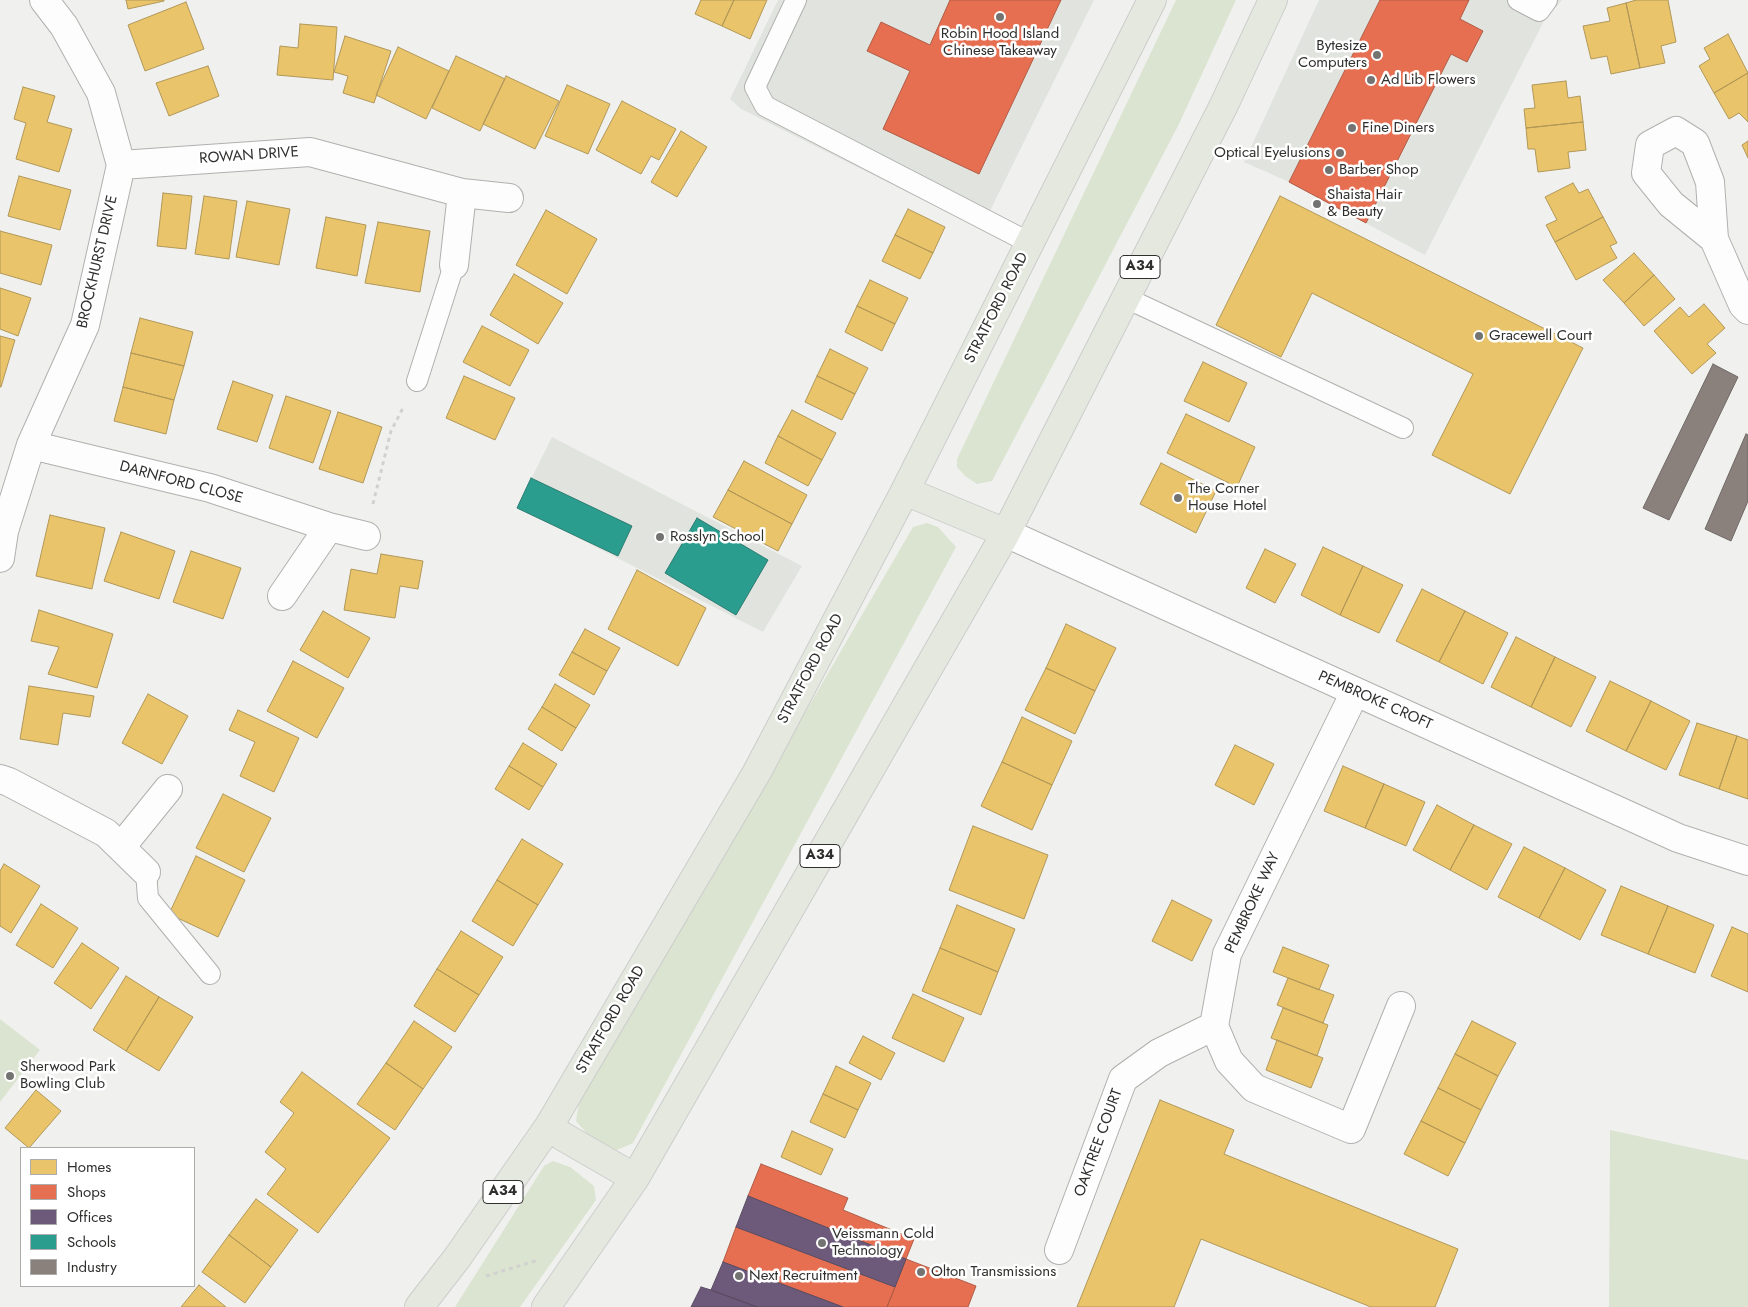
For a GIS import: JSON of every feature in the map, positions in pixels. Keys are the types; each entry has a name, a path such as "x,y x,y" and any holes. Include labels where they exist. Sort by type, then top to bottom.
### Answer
{"highway":[{"name":"STRATFORD ROAD","path":"419,1307 457,1258 549,1126 757,772 905,491 1152,0"},
{"name":"A34","path":"546,1307 634,1178 1006,533 1124,297 1224,105 1273,0"},
{"path":"905,491 1006,533"},
{"path":"549,1126 562,1136 634,1178"}],"street":[{"name":"BROCKHURST DRIVE","path":"0,558 4,531 31,445 86,326 121,166 101,93 64,26 44,0"},
{"name":"ROWAN DRIVE","path":"121,166 310,152 462,193 510,198"},
{"path":"454,265 462,193"},
{"path":"1714,239 1743,305 1748,310"},
{"name":"DARNFORD CLOSE","path":"31,445 210,488 329,527 366,536"},
{"path":"282,596 329,527"},
{"name":"PEMBROKE CROFT","path":"1006,533 1678,838 1748,861"},
{"name":"PEMBROKE WAY","path":"1214,1026 1227,954 1355,692"},
{"path":"0,779 106,833 146,872"},
{"path":"121,847 168,788"},
{"path":"1214,1026 1229,1061 1254,1088 1351,1129 1400,1006"},
{"name":"OAKTREE COURT","path":"1060,1250 1123,1079 1159,1053 1214,1026"}],"lane":[{"path":"796,0 755,87 765,106 1030,243"},
{"path":"1518,0 1539,11 1547,0"},
{"path":"417,381 454,265"},
{"path":"1124,297 1403,428"},
{"path":"146,872 148,898 210,974"}],"path":[{"path":"366,536 391,431 417,381"},
{"path":"457,1258 482,1277 544,1259 567,1276"}],"shaded area":[{"path":"778,0 1094,0 981,229 741,109 730,99"},
{"path":"1319,0 1562,0 1544,21 1425,255 1289,182 1244,162"},
{"name":"Rosslyn School","path":"552,437 802,566 763,632 517,507"}],"green space":[{"path":"1176,0 1236,0 1178,126 992,481 977,484 965,476 957,467 957,459"},
{"path":"927,523 938,527 956,547 633,1143 617,1150 604,1149 576,1121 579,1102 913,527"},
{"name":"Sherwood Park Bowling Club","path":"0,1019 40,1050 0,1102"},
{"path":"1610,1130 1748,1160 1748,1307 1609,1307"},
{"path":"553,1161 570,1167 594,1186 596,1200 520,1307 455,1307 544,1166"}],"building: Homes":[{"path":"126,0 164,0 164,1 128,9"},
{"path":"701,0 734,0 722,26 695,14"},
{"path":"734,0 767,0 750,39 722,26"},
{"path":"1636,0 1668,0 1676,42 1661,46 1665,63 1640,68 1626,3"},
{"path":"186,2 204,49 145,71 128,25"},
{"path":"1626,3 1640,68 1611,74 1607,56 1591,59 1583,26 1610,21 1607,8"},
{"path":"300,24 337,27 333,80 277,75 280,46 298,48"},
{"path":"1728,34 1748,73 1714,93 1699,66 1710,59 1704,48"},
{"path":"345,36 391,51 374,103 343,93 348,76 334,72"},
{"path":"398,47 449,71 426,119 376,95"},
{"path":"456,56 505,79 480,131 432,108"},
{"path":"208,66 219,96 169,116 156,83"},
{"path":"1748,73 1748,122 1739,113 1729,119 1714,93"},
{"path":"506,76 559,101 535,149 483,124"},
{"path":"1566,81 1568,98 1580,96 1583,122 1526,128 1524,109 1535,108 1532,85"},
{"path":"567,85 610,104 588,154 545,136"},
{"path":"23,87 55,96 47,122 72,129 59,172 16,159 26,123 14,119"},
{"path":"622,101 676,129 659,160 651,156 641,174 596,150"},
{"path":"1583,122 1586,150 1568,152 1570,168 1538,172 1535,149 1528,149 1526,128"},
{"path":"681,131 707,147 677,197 651,182"},
{"path":"1748,141 1748,158 1742,145"},
{"path":"19,176 71,190 60,230 8,216"},
{"path":"1573,183 1579,193 1588,189 1603,217 1555,242 1546,225 1557,220 1545,197"},
{"path":"163,193 192,196 186,249 157,246"},
{"path":"204,196 237,201 229,259 195,254"},
{"name":"Gracewell Court","path":"1280,196 1583,348 1510,494 1432,455 1473,374 1312,293 1281,357 1216,325"},
{"path":"247,201 290,209 279,265 236,257"},
{"path":"908,209 945,227 933,253 895,235"},
{"path":"546,210 597,239 567,294 516,265"},
{"path":"326,217 366,225 357,276 316,268"},
{"path":"1603,217 1617,243 1610,246 1617,258 1576,280 1555,242"},
{"path":"378,222 430,231 420,292 365,283"},
{"path":"0,231 52,245 41,285 0,273"},
{"path":"895,235 933,253 920,279 882,261"},
{"path":"1634,253 1654,275 1624,303 1603,280"},
{"path":"514,274 563,303 538,344 490,315"},
{"path":"1654,275 1675,299 1644,326 1624,303"},
{"path":"870,280 908,298 895,324 857,306"},
{"path":"0,288 31,298 18,336 0,329"},
{"path":"1704,304 1725,328 1707,344 1716,353 1692,374 1654,331 1680,307 1689,317"},
{"path":"857,306 895,324 882,351 845,332"},
{"path":"140,318 193,332 184,366 131,353"},
{"path":"482,326 529,350 510,386 463,362"},
{"path":"0,336 15,340 1,387 0,387"},
{"path":"830,349 868,368 855,394 817,376"},
{"path":"131,353 184,366 174,400 123,387"},
{"path":"1203,362 1247,383 1229,422 1184,401"},
{"path":"464,376 515,398 495,440 446,418"},
{"path":"817,376 855,394 842,420 805,402"},
{"path":"233,381 273,395 257,442 217,429"},
{"path":"123,387 174,400 166,434 114,421"},
{"path":"286,396 331,411 313,463 269,448"},
{"path":"792,410 836,433 822,460 778,436"},
{"path":"338,412 382,427 363,483 319,469"},
{"path":"1186,414 1255,447 1237,487 1167,453"},
{"path":"778,436 822,460 808,486 765,463"},
{"path":"744,461 807,495 792,524 728,490"},
{"name":"The Corner House Hotel","path":"1161,463 1216,491 1196,533 1140,504"},
{"path":"728,490 792,524 778,551 713,517"},
{"path":"50,515 105,528 92,589 36,576"},
{"path":"121,532 175,551 159,599 104,581"},
{"path":"1323,547 1363,566 1340,615 1301,595"},
{"path":"1265,549 1296,564 1275,603 1246,588"},
{"path":"191,551 241,568 223,619 173,602"},
{"path":"381,554 423,561 418,589 400,586 395,618 344,610 351,569 377,574"},
{"path":"1363,566 1403,585 1379,633 1340,615"},
{"path":"637,570 706,608 678,666 608,629"},
{"path":"1422,589 1465,611 1439,662 1396,641"},
{"path":"39,610 113,634 97,688 48,674 59,647 31,641"},
{"path":"323,611 370,638 348,678 300,650"},
{"path":"1465,611 1508,633 1483,684 1439,662"},
{"path":"1066,624 1116,648 1095,691 1046,668"},
{"path":"585,629 620,648 607,671 572,652"},
{"path":"1516,637 1555,657 1531,707 1491,687"},
{"path":"572,652 607,671 594,695 559,675"},
{"path":"1555,657 1596,677 1571,727 1531,707"},
{"path":"293,661 344,688 317,738 267,711"},
{"path":"1046,668 1095,691 1075,734 1025,710"},
{"path":"1610,681 1651,701 1626,751 1586,731"},
{"path":"555,684 590,705 576,728 542,707"},
{"path":"29,686 94,696 90,717 63,713 58,745 20,739"},
{"path":"148,694 188,716 162,764 122,743"},
{"path":"1651,701 1690,721 1666,770 1626,751"},
{"path":"542,707 576,728 562,751 528,729"},
{"path":"238,710 299,738 274,792 240,776 255,742 229,730"},
{"path":"1022,717 1072,741 1052,785 1002,762"},
{"path":"1697,723 1737,736 1719,789 1679,775"},
{"path":"1737,736 1748,740 1748,799 1719,789"},
{"path":"523,743 557,764 543,787 509,766"},
{"path":"1235,745 1274,764 1254,805 1215,785"},
{"path":"1002,762 1052,785 1032,830 981,806"},
{"path":"509,766 543,787 529,810 495,789"},
{"path":"1343,766 1384,784 1365,828 1324,811"},
{"path":"1384,784 1425,802 1406,846 1365,828"},
{"path":"223,794 271,818 244,872 196,848"},
{"path":"1437,805 1474,825 1450,870 1413,850"},
{"path":"1474,825 1512,844 1487,890 1450,870"},
{"path":"973,826 1048,855 1024,919 949,890"},
{"path":"522,839 563,864 538,905 497,880"},
{"path":"1524,847 1565,868 1539,918 1498,897"},
{"path":"196,856 245,880 218,937 169,914"},
{"path":"4,864 40,886 11,933 0,926 0,871"},
{"path":"1565,868 1606,890 1580,940 1539,918"},
{"path":"497,880 538,905 513,946 472,921"},
{"path":"1621,886 1668,906 1648,954 1601,935"},
{"path":"1172,900 1212,920 1192,961 1152,941"},
{"path":"41,904 78,928 53,968 16,945"},
{"path":"957,905 1015,929 998,972 940,948"},
{"path":"1668,906 1714,925 1695,973 1648,954"},
{"path":"1732,927 1748,934 1748,992 1711,976"},
{"path":"461,931 503,957 479,995 437,969"},
{"path":"82,943 119,968 91,1009 54,983"},
{"path":"1283,947 1329,965 1319,990 1273,972"},
{"path":"940,948 998,972 981,1015 922,991"},
{"path":"437,969 479,995 455,1032 414,1006"},
{"path":"126,976 159,997 126,1051 93,1030"},
{"path":"1288,978 1334,995 1323,1023 1277,1005"},
{"path":"913,994 964,1018 944,1062 892,1038"},
{"path":"159,997 193,1017 159,1071 126,1051"},
{"path":"1283,1008 1328,1025 1317,1056 1271,1038"},
{"path":"414,1021 452,1047 423,1089 386,1063"},
{"path":"1472,1021 1516,1043 1498,1076 1455,1054"},
{"path":"863,1036 895,1053 881,1080 849,1063"},
{"path":"1277,1040 1323,1058 1311,1088 1266,1070"},
{"path":"1455,1054 1498,1076 1481,1110 1438,1088"},
{"path":"386,1063 423,1089 395,1130 357,1104"},
{"path":"836,1066 871,1083 858,1110 823,1094"},
{"path":"302,1072 390,1138 318,1233 267,1194 286,1169 265,1152 294,1113 280,1102"},
{"path":"1438,1088 1481,1110 1465,1143 1421,1121"},
{"path":"36,1090 61,1111 30,1147 5,1128"},
{"path":"823,1094 858,1110 845,1138 810,1122"},
{"path":"1160,1100 1234,1130 1224,1154 1458,1249 1435,1307 1371,1307 1201,1239 1174,1307 1077,1307"},
{"path":"1421,1121 1465,1143 1448,1176 1404,1154"},
{"path":"792,1131 833,1149 821,1175 781,1157"},
{"path":"256,1199 298,1230 271,1267 229,1235"},
{"path":"229,1235 271,1267 245,1303 202,1272"},
{"path":"199,1285 226,1307 181,1307"}],"building: Shops":[{"path":"950,0 1061,0 979,174 883,129 910,71 867,51 881,22 930,45"},
{"path":"1380,0 1469,0 1460,19 1483,31 1467,62 1451,54 1366,223 1289,182"},
{"path":"761,1164 848,1198 843,1210 914,1239 906,1259 748,1196"},
{"path":"736,1227 895,1287 887,1307 843,1307 723,1262"},
{"name":"Olton Transmissions","path":"906,1259 976,1286 968,1307 887,1307"}],"building: Offices":[{"name":"Veissmann Cold Technology","path":"748,1196 906,1259 895,1287 736,1227"},
{"name":"Next Recruitment","path":"723,1262 843,1307 757,1307 711,1290"},
{"path":"701,1287 711,1290 757,1307 691,1307"}],"building: Schools":[{"path":"531,478 632,526 618,556 517,508"},
{"path":"697,518 768,560 736,615 665,573"}],"building: Industry":[{"path":"1713,364 1738,377 1669,520 1643,508"},
{"path":"1746,434 1748,435 1748,501 1731,541 1705,529"}],"place":[{"name":"Robin Hood Island Chinese Takeaway","path":"1000,17"},
{"name":"Bytesize Computers","path":"1377,55"},
{"name":"Ad Lib Flowers","path":"1371,80"},
{"name":"Fine Diners","path":"1352,128"},
{"name":"Optical Eyelusions","path":"1340,153"},
{"name":"Barber Shop","path":"1329,170"},
{"name":"Shaista Hair & Beauty","path":"1317,204"},
{"name":"Gracewell Court","path":"1479,336"},
{"name":"The Corner House Hotel","path":"1178,498"},
{"name":"Rosslyn School","path":"660,537"},
{"name":"Sherwood Park Bowling Club","path":"10,1076"},
{"name":"Veissmann Cold Technology","path":"822,1243"},
{"name":"Olton Transmissions","path":"921,1272"},
{"name":"Next Recruitment","path":"739,1276"}]}
